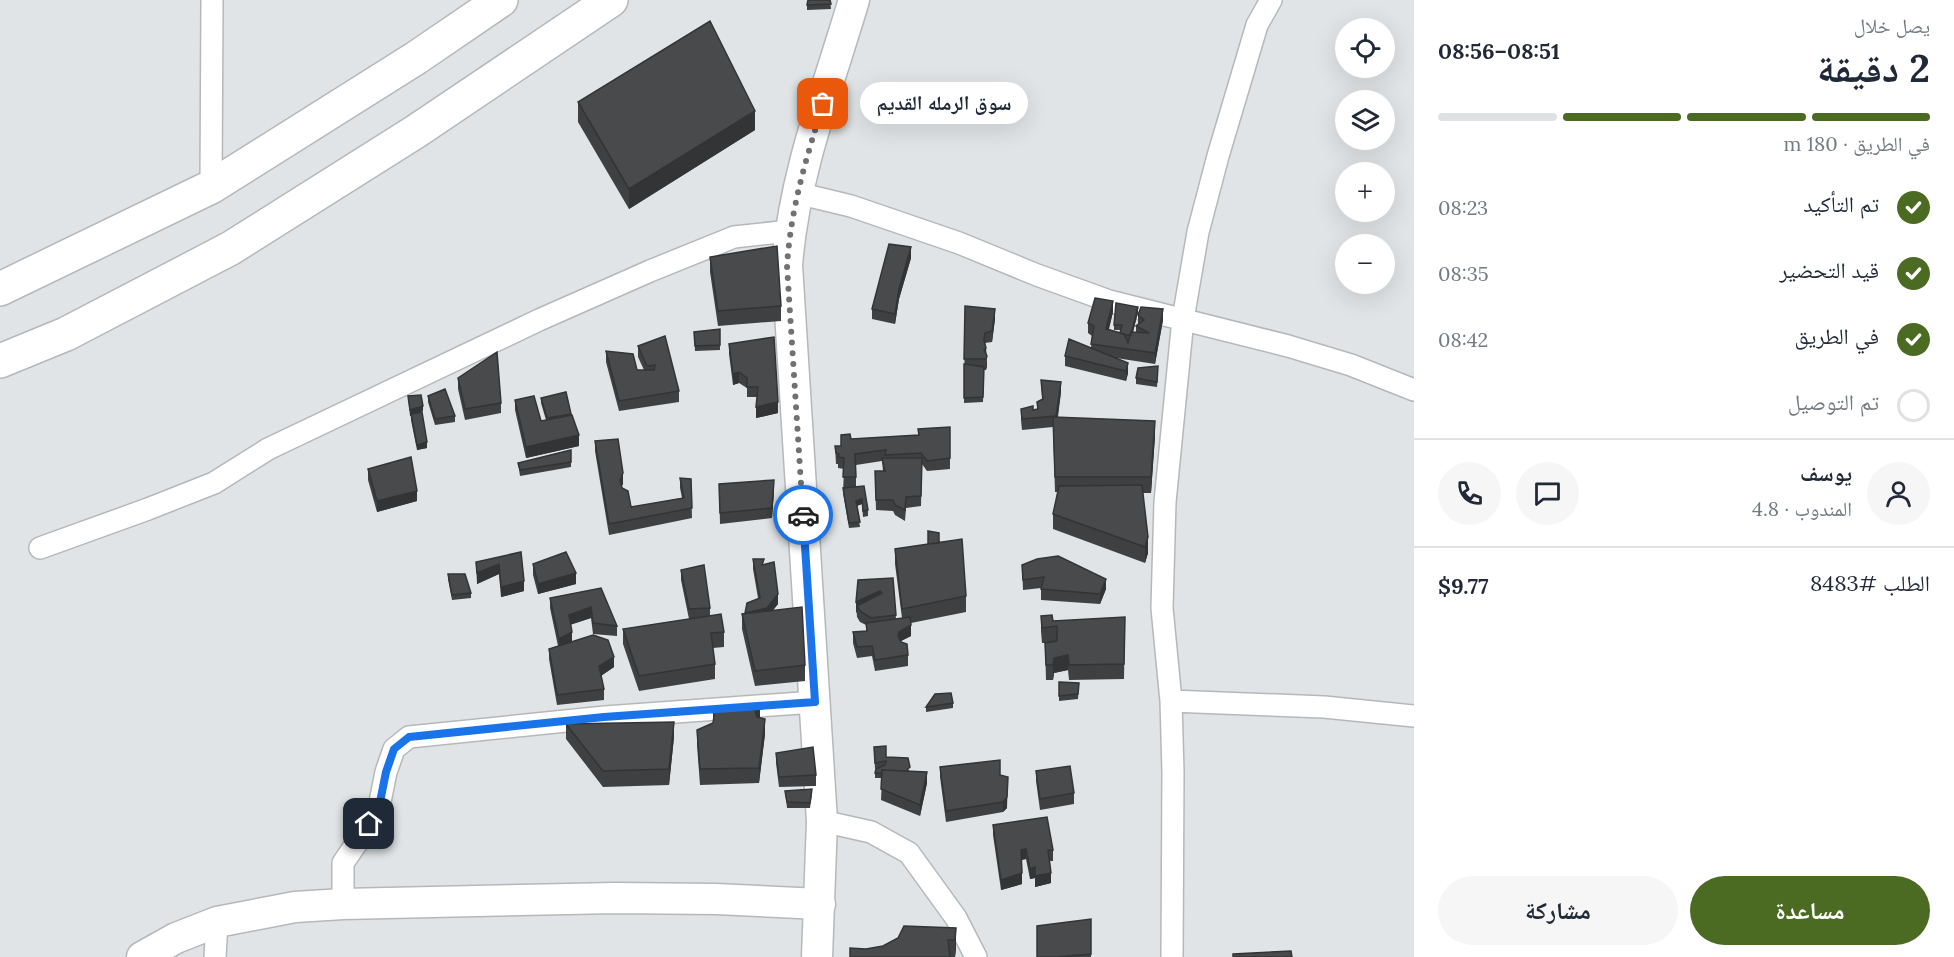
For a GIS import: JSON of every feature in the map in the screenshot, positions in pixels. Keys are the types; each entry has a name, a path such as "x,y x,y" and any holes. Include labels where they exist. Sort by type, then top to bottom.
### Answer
{"main road":[{"path":"0,289 211,187 416,58 501,0"},
{"path":"0,361 66,334 231,248 415,132 611,0"}],"street":[{"path":"211,187 212,0"},
{"path":"817,957 822,821 787,266 789,231 796,193 854,0"},
{"path":"1172,957 1171,701 1162,608 1165,514 1183,319 1198,232 1218,156 1257,25 1271,0"},
{"path":"796,193 851,207 959,243 1109,301 1288,346 1351,365 1414,390"},
{"path":"40,548 214,483 268,449 539,320 650,271 734,237 789,231"},
{"path":"1171,701 1324,707 1414,716"},
{"path":"343,904 343,863 378,812 386,772 394,749 409,737 604,717 815,702"},
{"path":"822,821 871,832 909,852 956,918 976,957"},
{"path":"141,957 176,938 217,922 295,907 637,898 820,904"},
{"path":"215,957 217,922"}],"building":[{"path":"808,0 830,0 831,4 807,5"},
{"path":"710,21 755,111 629,189 578,102"},
{"path":"889,244 911,247 899,289 895,314 872,309"},
{"path":"777,246 781,306 718,311 710,257"},
{"path":"1095,298 1113,301 1106,329 1124,334 1128,343 1131,332 1149,333 1136,326 1144,320 1138,315 1141,307 1163,309 1155,353 1091,344 1094,326 1088,323"},
{"path":"1116,303 1138,307 1131,335 1120,333 1122,325 1114,325"},
{"path":"965,306 995,309 992,331 985,333 986,359 964,359"},
{"path":"720,329 720,345 695,346 694,332"},
{"path":"665,336 679,391 619,401 606,351 633,354 637,370 654,370 655,365 647,366 638,346"},
{"path":"774,337 778,402 756,407 758,387 747,387 747,378 739,372 733,374 729,344"},
{"path":"1069,339 1128,363 1126,371 1065,356"},
{"path":"497,352 501,403 465,409 458,378"},
{"path":"964,364 984,367 983,397 964,398"},
{"path":"1158,366 1157,382 1136,378 1138,368"},
{"path":"1041,380 1061,382 1056,416 1022,419 1021,409 1033,406 1033,410 1038,409 1037,402 1043,399"},
{"path":"445,389 455,416 435,419 428,396"},
{"path":"566,392 571,414 547,418 541,398"},
{"path":"421,395 423,406 410,410 408,396"},
{"path":"534,396 541,421 572,415 579,435 526,447 515,400"},
{"path":"422,412 427,442 417,445 411,414"},
{"path":"1053,417 1155,421 1151,477 1055,477"},
{"path":"950,427 950,458 927,461 921,453 885,455 886,450 855,454 856,477 843,477 844,458 838,457 835,446 841,446 841,435 850,434 851,439 919,435 918,429"},
{"path":"618,439 623,473 620,480 622,488 628,491 631,507 684,498 680,478 691,479 692,508 609,524 595,441"},
{"path":"571,450 571,462 520,470 518,463"},
{"path":"411,457 417,491 377,501 368,469"},
{"path":"882,458 922,458 921,496 906,497 905,510 895,505 893,500 876,500 875,471 885,471"},
{"path":"774,480 772,508 720,513 719,484"},
{"path":"1142,485 1148,537 1145,547 1053,514 1059,486"},
{"path":"864,486 868,510 863,511 862,499 856,501 860,522 849,523 843,488"},
{"path":"928,531 939,533 939,543 928,544"},
{"path":"962,539 966,596 902,609 895,549"},
{"path":"521,552 524,581 501,587 499,564 477,573 476,562"},
{"path":"566,552 576,573 538,584 533,564"},
{"path":"1058,556 1106,579 1100,594 1041,589 1044,577 1023,580 1022,565 1037,559"},
{"path":"753,559 764,559 762,565 774,562 778,594 767,608 745,613 747,603 760,598"},
{"path":"704,565 710,608 689,609 681,570"},
{"path":"448,574 465,574 471,593 452,595"},
{"path":"893,578 896,615 871,618 860,611 857,606 882,593 880,591 856,602 858,580"},
{"path":"601,588 617,626 593,623 591,607 569,615 572,632 559,639 550,598"},
{"path":"802,607 805,665 755,671 742,614"},
{"path":"721,614 724,632 711,633 715,664 639,676 623,629"},
{"path":"1052,615 1053,621 1125,617 1124,664 1069,665 1068,655 1054,658 1053,665 1046,665 1045,643 1057,641 1057,626 1042,628 1041,616"},
{"path":"910,617 911,625 899,632 898,636 901,642 907,644 908,655 875,660 872,646 857,647 853,632 867,631 866,623"},
{"path":"593,635 608,640 614,657 599,666 604,689 557,695 549,649"},
{"path":"1059,682 1079,683 1078,694 1059,696"},
{"path":"951,693 953,703 926,707 935,694"},
{"path":"760,705 755,711 757,717 765,719 759,768 700,769 697,730 713,723 713,710"},
{"path":"674,722 669,769 603,771 566,724"},
{"path":"886,746 886,757 908,758 910,767 906,771 882,770 882,773 875,773 876,769 885,765 886,761 875,763 874,747"},
{"path":"813,747 816,775 779,777 776,753"},
{"path":"1000,760 1000,775 1008,777 1007,797 1003,802 946,811 940,767"},
{"path":"1070,766 1074,793 1040,799 1036,771"},
{"path":"882,770 927,772 920,805 881,789"},
{"path":"812,789 810,803 787,802 785,791"},
{"path":"1047,817 1053,850 1048,850 1051,873 1035,876 1035,867 1030,869 1026,849 1021,850 1022,873 1001,880 993,825"},
{"path":"1091,919 1091,954 1037,957 1037,926"},
{"path":"904,926 956,928 955,940 948,940 950,957 850,957 850,948 866,949 883,946 898,938"},
{"path":"1291,951 1292,957 1233,957 1233,954"}],"way so far":[{"path":"803,515 787,266 789,231 796,193 823,104"}],"place":[{"name":"سوق الرمله القديم","path":"823,104"}],"route":[{"path":"369,824 378,812 386,772 394,749 409,737 604,717 815,702 803,515"}]}
